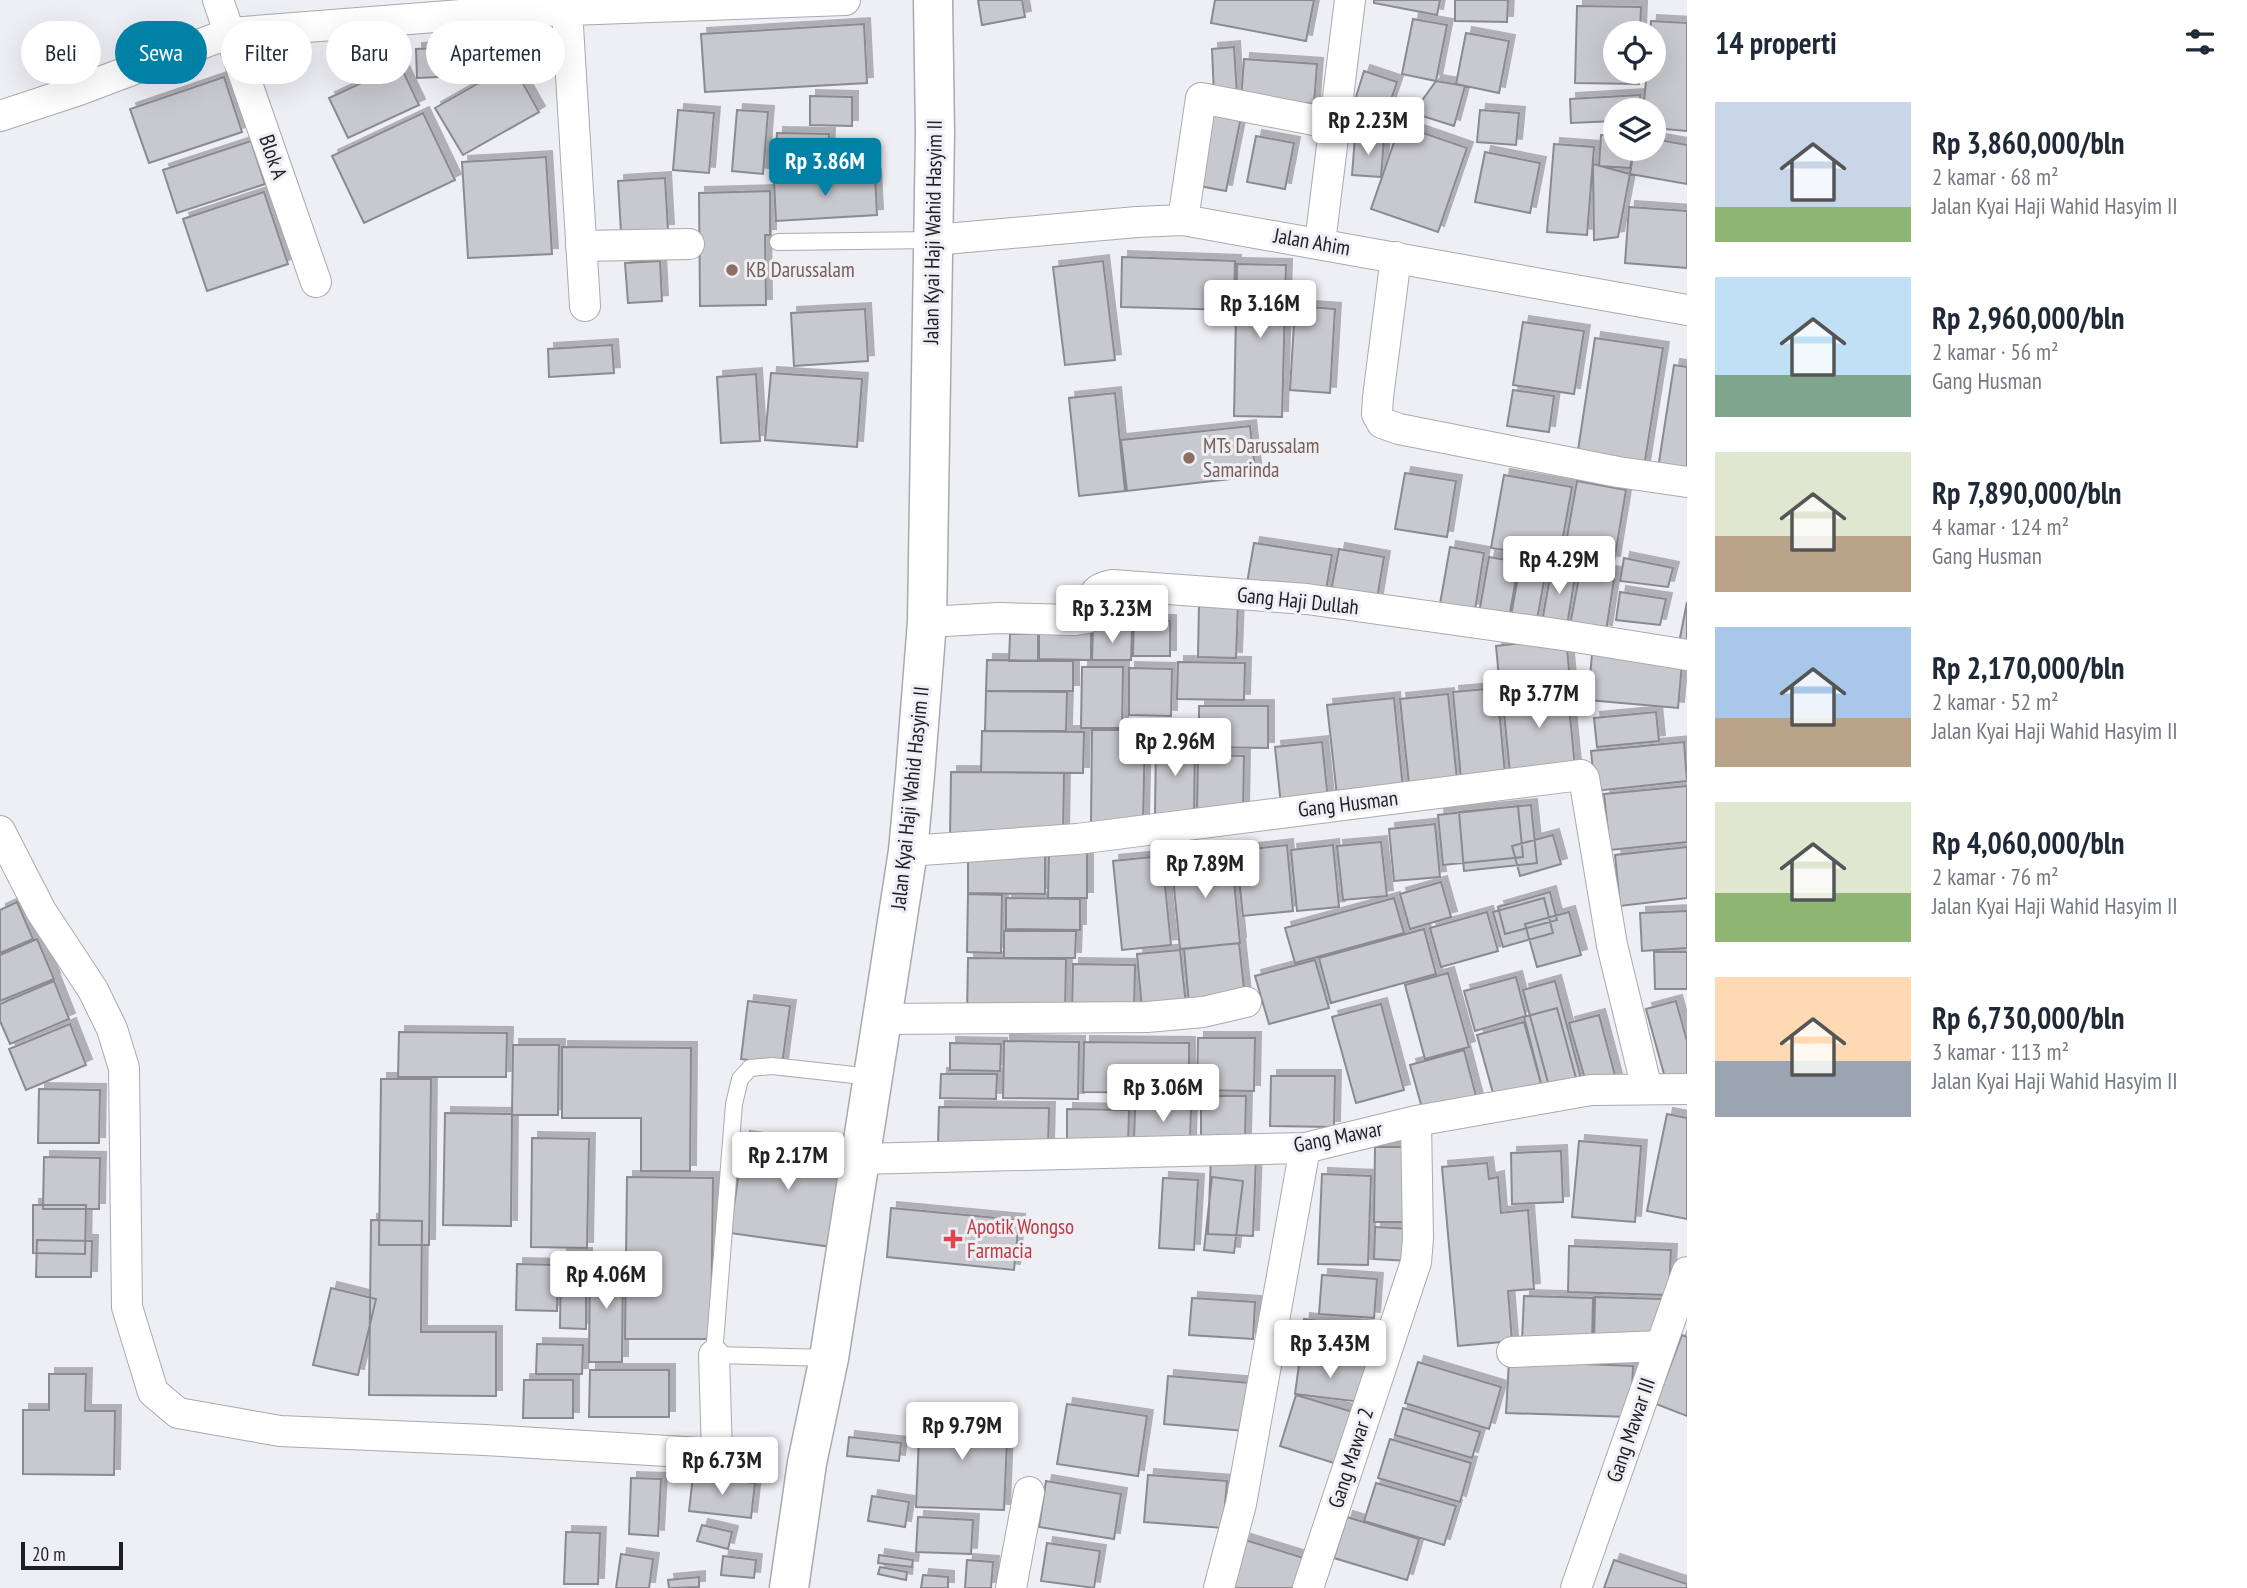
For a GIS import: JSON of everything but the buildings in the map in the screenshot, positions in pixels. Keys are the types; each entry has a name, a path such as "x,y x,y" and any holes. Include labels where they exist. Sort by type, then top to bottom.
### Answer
{"street":[{"name":"Blok A","path":"218,0 225,21"},
{"path":"312,27 552,7 845,0"},
{"name":"Jalan Kyai Haji Wahid Hasyim II","path":"789,1588 807,1463 828,1358 908,851 927,622 934,240 933,0"},
{"path":"1320,243 1350,0"},
{"path":"552,7 582,246 585,306"},
{"path":"0,116 79,90 221,36"},
{"name":"Blok A","path":"247,84 316,282"},
{"path":"1183,220 1201,98 1334,124"},
{"name":"Jalan Ahim","path":"934,240 1183,220 1687,310"},
{"path":"582,246 689,244"},
{"path":"1396,257 1378,397 1377,414 1382,423 1399,429 1604,470 1687,482"},
{"name":"Gang Haji Dullah","path":"927,622 999,618 1087,618 1091,611 1092,596 1097,590 1112,585 1307,599 1687,655"},
{"name":"Gang Husman","path":"908,851 1077,839 1579,775 1584,778 1612,945 1647,1090"},
{"path":"0,831 41,911 93,990 112,1029 124,1068 127,1307 153,1392 178,1413 280,1431 717,1454 714,1355"},
{"path":"882,1019 1147,1017 1203,1012 1246,1002"},
{"name":"Gang Mawar","path":"859,1159 1305,1147 1416,1121 1591,1090 1687,1089"},
{"name":"Gang Mawar 2","path":"1308,1588 1416,1262 1416,1121"},
{"path":"1219,1588 1241,1504 1305,1147"},
{"name":"Gang Mawar III","path":"1576,1588 1687,1272"},
{"path":"1512,1352 1661,1346"},
{"path":"1011,1588 1029,1492"}],"lane":[{"path":"778,242 934,240"},
{"path":"828,1358 714,1355 734,1104 740,1079 750,1068 772,1066 873,1077"}],"place":[{"name":"KB Darussalam","path":"732,270"},
{"name":"MTs Darussalam Samarinda","path":"1189,458"},
{"name":"Apotik Wongso Farmacia","path":"953,1239"}]}
